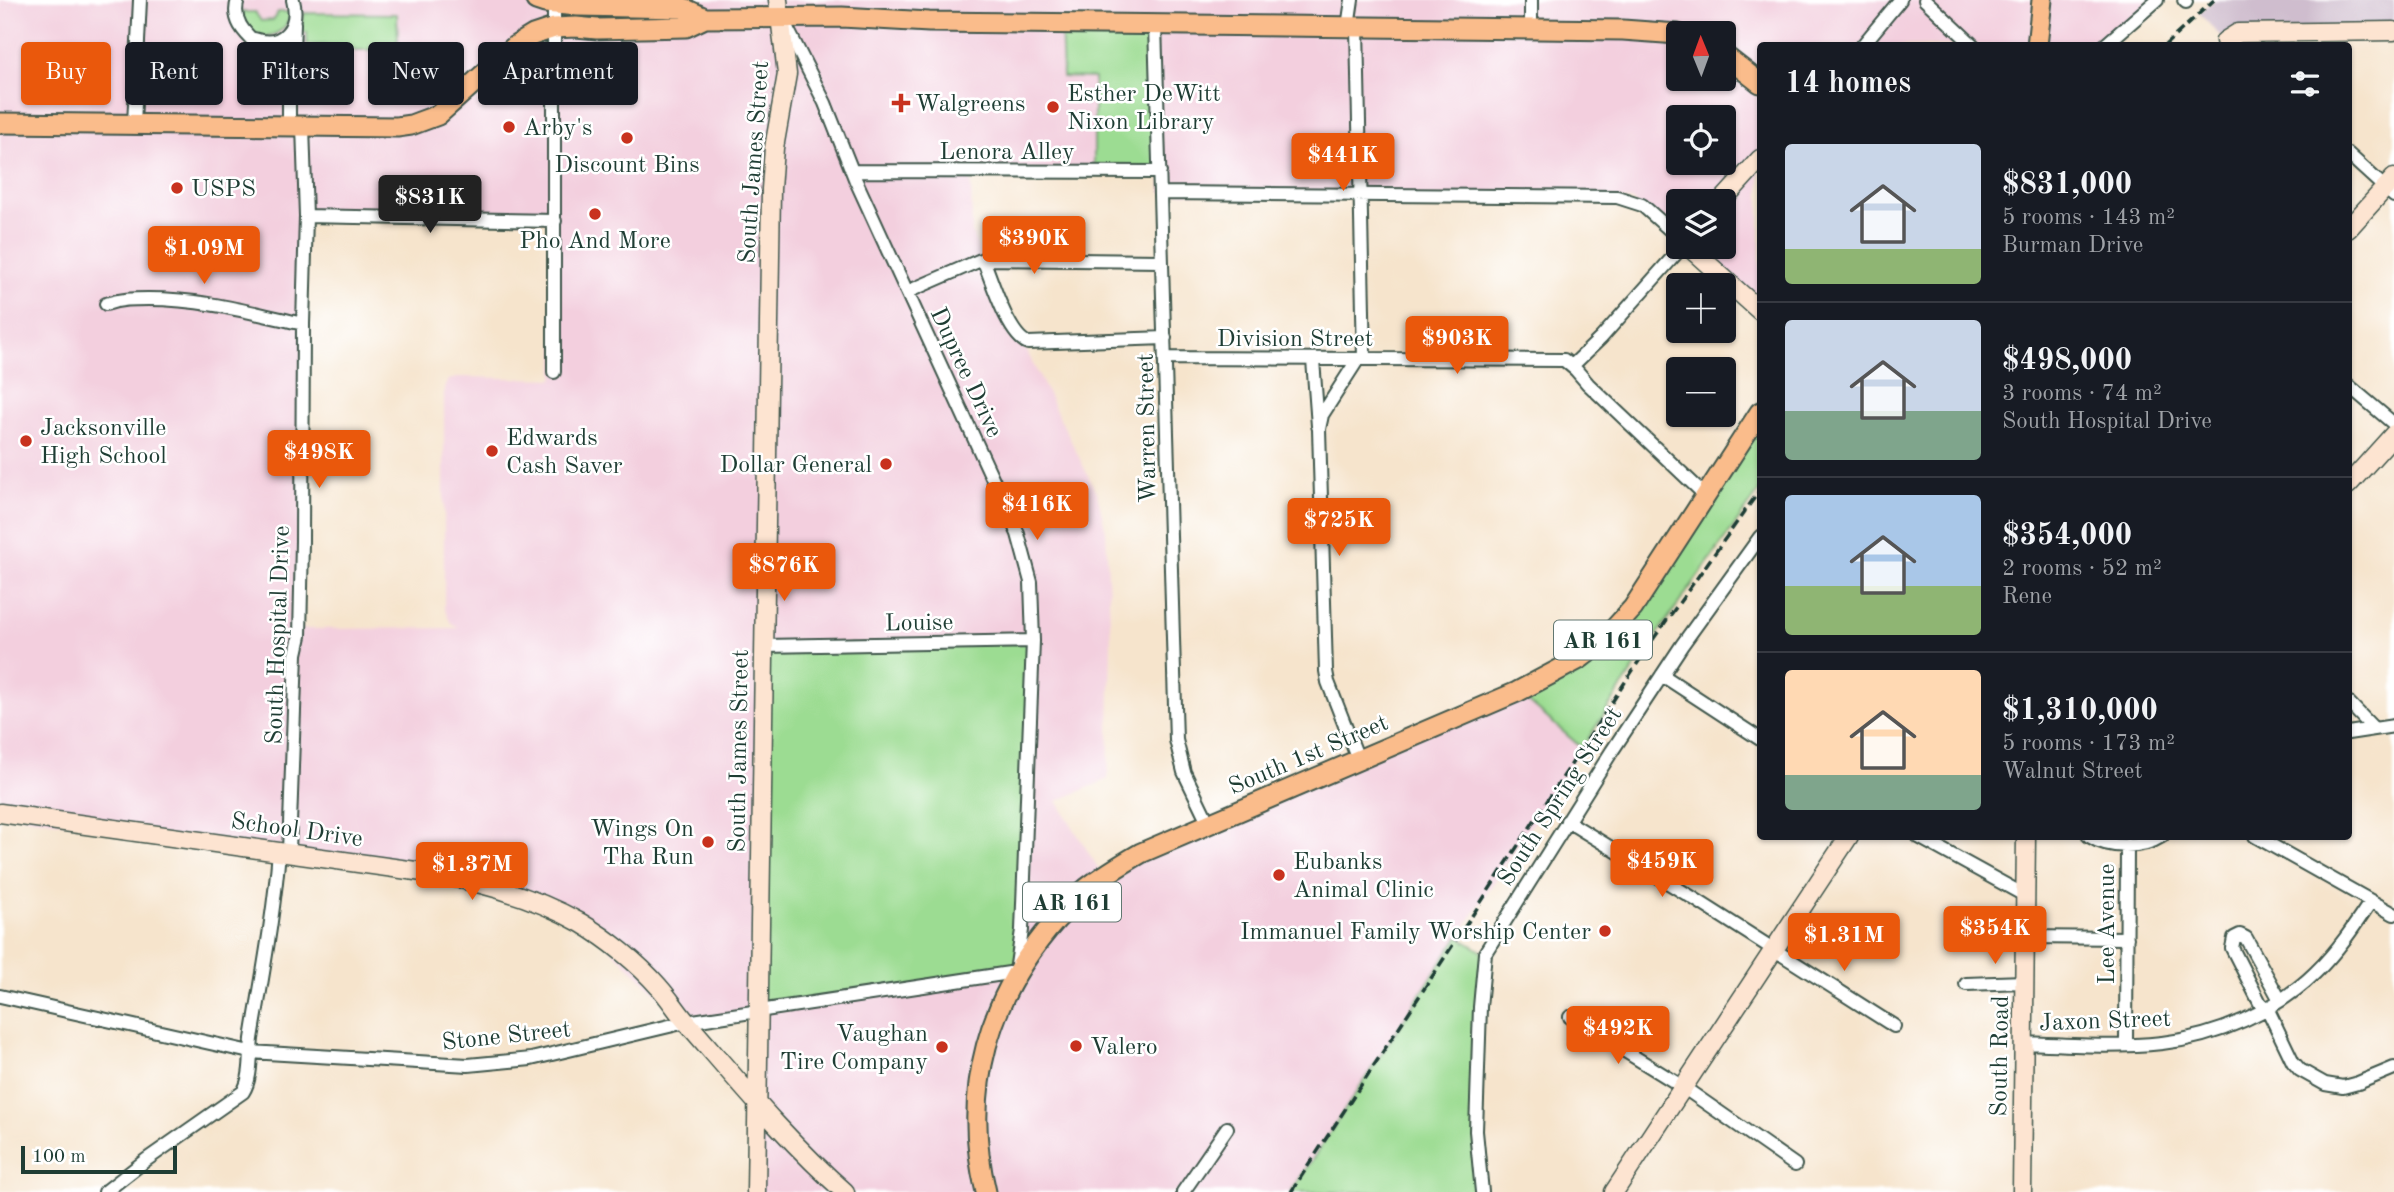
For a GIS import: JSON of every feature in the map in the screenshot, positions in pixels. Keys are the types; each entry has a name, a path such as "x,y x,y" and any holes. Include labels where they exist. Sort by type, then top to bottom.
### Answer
{"main road":[{"path":"2037,42 2042,0"},
{"path":"548,1 683,8 705,18"},
{"path":"0,123 397,127 425,120 448,108 515,46 533,35 554,28 686,27 705,18 780,9 1155,25 1623,30 1666,33"},
{"path":"1736,64 1757,81"},
{"name":"South 1st Street","path":"986,1192 976,1134 978,1086 1000,1002 1038,940 1086,889 1141,853 1542,680 1592,650 1633,608 1757,417"}],"street":[{"path":"134,124 139,0"},
{"path":"237,0 236,20 246,34 254,39 265,43 274,41 286,34 294,23"},
{"name":"South Hospital Drive","path":"293,0 293,42"},
{"path":"1319,429 1322,415 1361,359 1359,195 1352,0"},
{"path":"1531,0 1531,29"},
{"path":"1865,42 1900,0"},
{"path":"1925,0 1970,42"},
{"path":"2109,42 2157,0"},
{"path":"548,1 554,28 554,372"},
{"name":"Dupree Drive","path":"780,9 825,103 853,172 1018,534 1031,582 1033,641 1022,930 1016,972"},
{"name":"South James Street","path":"756,1192 771,189 774,148 787,74 780,9"},
{"name":"Warren Street","path":"1155,25 1176,740 1184,772 1209,824"},
{"path":"2227,42 2238,33 2394,31"},
{"name":"South Hospital Drive","path":"105,1192 145,1160 243,1092 247,1085 250,1052 284,852 296,654 300,636 306,216 292,105"},
{"path":"2352,157 2391,187 2352,225"},
{"path":"1733,189 1757,162"},
{"name":"Lenora Alley","path":"853,172 1160,172"},
{"path":"1161,194 1624,197 1642,205 1666,226"},
{"path":"306,216 555,221"},
{"path":"907,292 983,259 1162,261"},
{"path":"983,259 1008,320 1022,341 1028,343 1165,338"},
{"path":"1671,259 1601,338 1572,366 1706,496"},
{"path":"1702,259 1757,308"},
{"path":"106,304 118,300 177,299 224,305 303,324"},
{"name":"Division Street","path":"1166,358 1555,359 1564,360 1572,366"},
{"path":"1313,360 1314,400 1319,429 1326,671 1358,759"},
{"path":"2352,388 2394,424"},
{"path":"2352,481 2394,434"},
{"name":"South Spring Street","path":"1482,1192 1476,1131 1480,1007 1485,953 1662,675 1757,541"},
{"name":"Louise","path":"764,646 1033,641"},
{"path":"1662,675 1757,737"},
{"path":"2352,706 2374,729"},
{"path":"2352,732 2394,726"},
{"name":"School Drive","path":"0,813 462,879 526,898 558,912 592,930 633,962 658,986 686,1022 757,1101 845,1192"},
{"path":"1567,821 1894,1026"},
{"path":"1614,1192 1846,840"},
{"path":"1924,840 2025,896"},
{"name":"South Road","path":"2022,1192 2026,840"},
{"path":"2100,840 2127,845 2142,845 2153,840"},
{"path":"2262,840 2394,914"},
{"name":"Lee Avenue","path":"2126,1045 2127,845"},
{"name":"Jaxon Street","path":"2024,1043 2126,1045 2189,1038 2220,1028 2280,1000 2315,973 2338,948 2371,901"},
{"path":"2280,1000 2246,938 2240,935 2235,938 2232,948 2260,1003 2266,1008 2293,1062 2300,1070 2325,1084 2343,1087 2394,1068"},
{"path":"2025,937 2127,938"},
{"name":"Stone Street","path":"0,996 250,1052 468,1065 531,1059 686,1022 1016,972"},
{"path":"1966,984 2024,982"},
{"path":"1570,1017 1683,1087 1795,1165"},
{"path":"1183,1192 1227,1128"}],"shaded area":[{"path":"0,0 2157,0 2108,42 1757,42 1757,308 1736,289 1736,273 1718,273 1702,259 1736,259 1736,189 1666,189 1666,228 1631,200 1161,193 1161,173 971,172 972,233 1008,320 1022,341 1097,494 1106,531 1111,644 1108,779 1057,801 1103,876 1517,692 1582,748 1291,1192 756,1192 757,1011 686,1022 592,931 492,887 0,813","holes":["306,217 555,221 554,379 462,377 448,380 444,388 444,608 450,622 458,628 301,629"]},
{"path":"2214,0 2394,0 2394,31 2225,41 2199,13"}],"green space":[{"path":"241,12 255,12 261,21 273,20 278,12 292,12 281,30 263,36 249,30"},
{"path":"304,13 397,14 398,41 368,42 368,50 354,50 354,42 307,42 307,32 297,32"},
{"path":"1061,23 1155,25 1160,171 1094,171 1094,78 1063,77"},
{"path":"1757,416 1757,494 1654,638 1582,748 1517,692 1603,641"},
{"path":"1033,641 1016,972 757,1011 764,646"},
{"path":"1458,937 1485,953 1480,1008 1482,1192 1291,1192"}],"railway":[{"path":"2168,42 2214,0"},
{"path":"1291,1192 1654,638 1757,494"}],"place":[{"name":"Walgreens","path":"901,103"},
{"name":"Esther DeWitt Nixon Library","path":"1053,107"},
{"name":"Arby's","path":"509,127"},
{"name":"Discount Bins","path":"627,138"},
{"name":"USPS","path":"177,188"},
{"name":"Pho And More","path":"595,214"},
{"name":"Jacksonville High School","path":"26,441"},
{"name":"Edwards Cash Saver","path":"492,451"},
{"name":"Dollar General","path":"886,464"},
{"name":"Wings On Tha Run","path":"708,842"},
{"name":"Eubanks Animal Clinic","path":"1279,875"},
{"name":"Immanuel Family Worship Center","path":"1605,931"},
{"name":"Valero","path":"1076,1046"},
{"name":"Vaughan Tire Company","path":"942,1047"}]}
